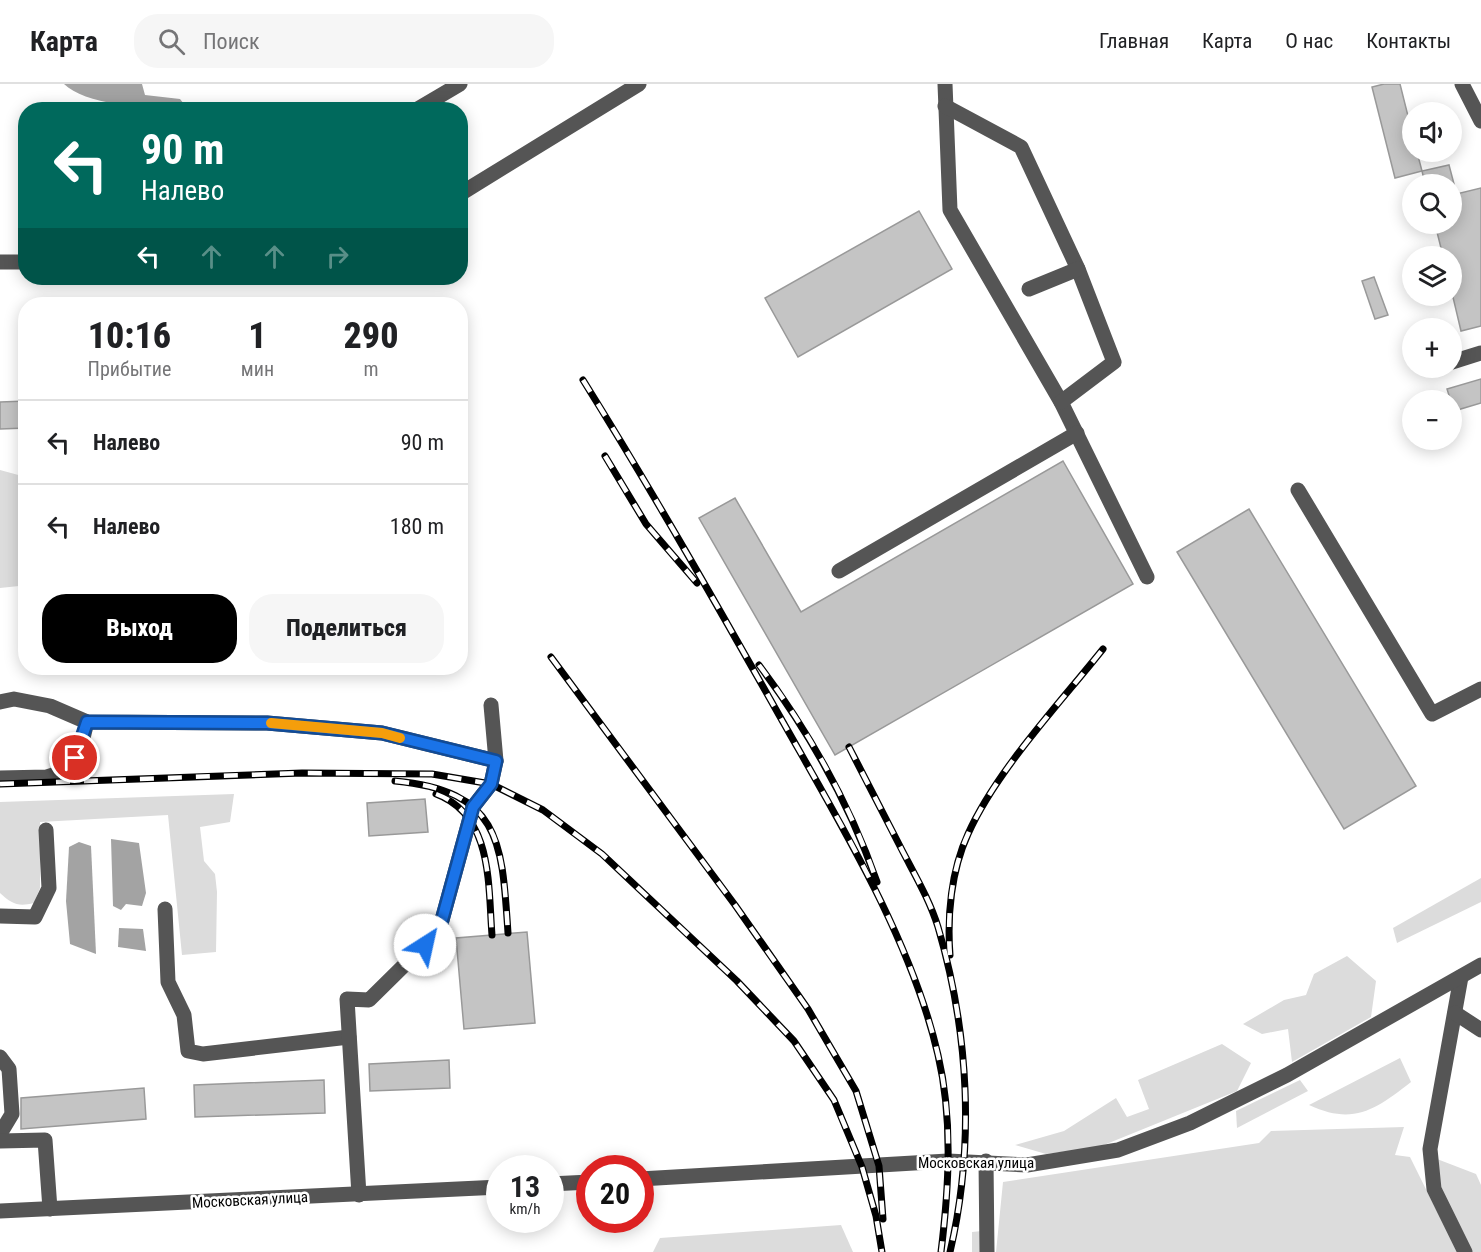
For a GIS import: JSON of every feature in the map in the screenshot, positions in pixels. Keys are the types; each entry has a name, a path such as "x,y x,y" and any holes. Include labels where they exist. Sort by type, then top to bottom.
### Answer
{"street":[{"path":"430,102 460,84"},
{"path":"468,189 639,84"},
{"path":"945,84 950,210 1061,402 1147,577"},
{"path":"1462,84 1481,121"},
{"path":"945,106 1021,147 1078,269 1114,362 1061,402"},
{"path":"0,262 18,261"},
{"path":"1029,289 1078,269"},
{"path":"1462,359 1481,353"},
{"path":"839,571 1077,433"},
{"path":"1298,490 1432,714 1481,689"},
{"path":"0,702 14,699 50,706 87,722 267,723 382,733 496,761"},
{"path":"359,1195 347,999 369,1000 439,931 473,807 491,784 496,761 491,705"},
{"path":"0,778 47,777 69,770 81,746 87,722"},
{"path":"0,916 35,917 49,888 46,830"},
{"path":"165,909 168,982 184,1015 188,1051 203,1054 350,1037"},
{"name":"Московская улица","path":"654,1178 948,1161 986,1161 1027,1165 1118,1150 1190,1123 1287,1076 1481,965"},
{"path":"1461,977 1430,1149 1434,1189 1465,1252"},
{"path":"1455,1013 1481,1030"},
{"path":"0,1057 9,1069 12,1114 0,1134"},
{"path":"0,1142 45,1140 50,1209"},
{"path":"986,1161 987,1252"},
{"name":"Московская улица","path":"0,1211 486,1188"}],"shaded area":[{"path":"64,84 142,84 145,95 180,99 182,102 105,102 74,91"},
{"path":"0,470 18,475 18,586 0,588"},
{"path":"234,794 230,822 200,827 204,861 215,874 216,952 182,955 168,815 40,822 40,888 34,903 16,904 0,893 0,802"},
{"path":"111,839 139,843 146,893 142,906 126,904 121,910 113,906"},
{"path":"79,842 91,846 96,954 70,944 66,901 69,847"},
{"path":"1481,878 1481,902 1397,943 1393,928"},
{"path":"119,928 143,929 146,951 118,947"},
{"path":"1347,956 1376,981 1371,1017 1292,1062 1288,1029 1262,1034 1243,1024 1284,1000 1306,995 1314,974"},
{"path":"1222,1044 1251,1063 1237,1091 1099,1147 1046,1154 1015,1145 1064,1131 1116,1098 1127,1117 1149,1109 1138,1080"},
{"path":"1400,1058 1411,1082 1375,1107 1364,1112 1339,1114 1309,1105"},
{"path":"1300,1080 1308,1091 1237,1128 1236,1111"},
{"path":"1404,1127 1395,1155 1410,1157 1457,1252 996,1252 1003,1182 1259,1143 1271,1131"},
{"path":"1437,1159 1476,1174 1481,1185 1481,1252 1468,1252 1440,1191"},
{"path":"841,1225 853,1252 653,1252 660,1238"},
{"path":"982,1231 982,1252 972,1252 972,1232"}],"building":[{"path":"1400,84 1404,102 1402,102 1402,162 1420,162 1422,171 1402,174 1402,176 1395,178 1372,87"},
{"path":"1449,165 1451,174 1423,174 1422,171"},
{"path":"1481,188 1481,326 1462,331 1462,318 1458,318 1455,306 1462,306 1462,246 1440,246 1438,234 1462,234 1462,193"},
{"path":"919,211 952,269 798,357 765,298"},
{"path":"1374,277 1388,315 1375,319 1362,281"},
{"path":"1481,379 1481,403 1462,409 1462,390 1447,389"},
{"path":"18,401 18,428 0,429 0,402"},
{"path":"1063,461 1133,584 835,755 699,518 735,498 801,612"},
{"path":"1249,509 1416,786 1344,829 1177,552"},
{"path":"425,799 428,832 369,836 367,803"},
{"path":"527,932 535,1023 464,1029 456,938"},
{"path":"449,1060 450,1088 370,1091 369,1064"},
{"path":"324,1080 325,1113 195,1117 194,1085"},
{"path":"144,1088 146,1119 21,1129 21,1098"}],"railway":[{"path":"583,380 685,550 828,801 893,926 911,969 938,1055 946,1104 948,1178 941,1252"},
{"path":"605,456 646,524 697,583"},
{"path":"950,955 949,925 954,878 968,834 980,810 1012,762 1103,649"},
{"path":"551,657 735,905 808,1009 856,1091 879,1166 883,1219"},
{"path":"759,665 795,716 827,769 854,824 877,882"},
{"path":"849,747 927,898 935,917 948,967 962,1048 965,1089 963,1171 950,1252"},
{"path":"0,784 302,773 432,774 491,784 543,810 602,854 737,981 794,1041 834,1100 862,1167 876,1216 882,1252"},
{"path":"395,781 430,787 457,796 476,809 489,827 498,848 503,872 508,933"},
{"path":"436,794 455,804 468,818 478,835 488,874 492,935"}],"slow traffic":[{"path":"271,723 382,733 400,738"}],"route":[{"path":"75,758 81,746 87,722 267,723 382,733 496,761 491,784 473,807 439,931 425,945"}]}
